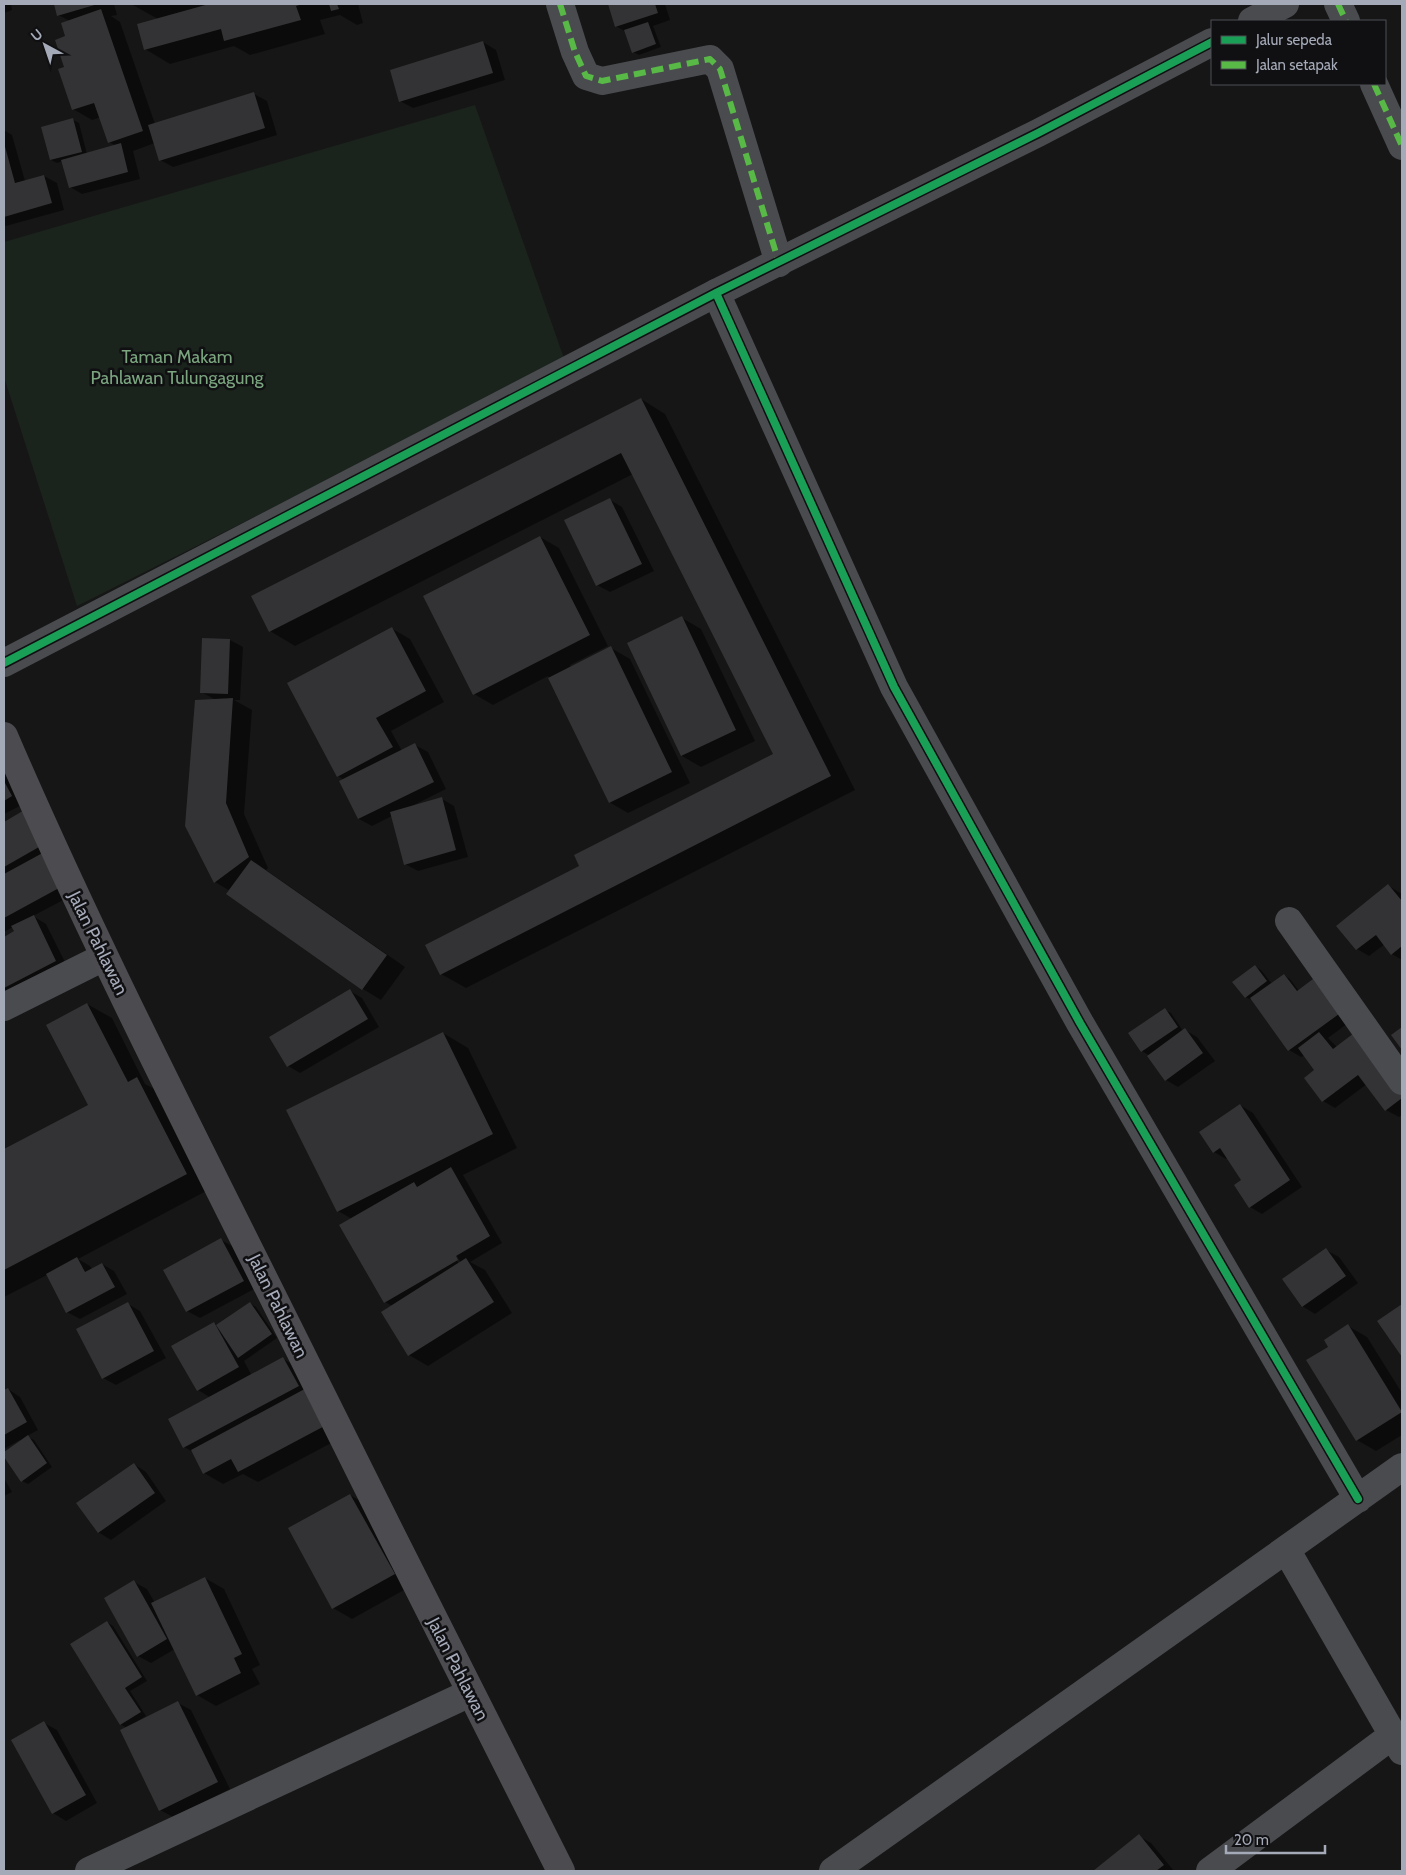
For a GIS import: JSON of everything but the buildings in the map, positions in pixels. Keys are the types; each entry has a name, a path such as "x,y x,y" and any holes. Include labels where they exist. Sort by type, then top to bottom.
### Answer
{"highway":[{"name":"Jalan Pahlawan","path":"4,736 104,957 470,1693 561,1871"}],"street":[{"path":"560,4 575,52 586,76 602,81 710,59 720,69 779,263"},
{"path":"1254,20 1285,4"},
{"path":"1338,4 1346,20"},
{"path":"4,663 716,293 1038,132 1211,43"},
{"path":"1374,85 1402,146"},
{"path":"716,293 894,687 1080,1023 1358,1499"},
{"path":"1288,921 1402,1081"},
{"path":"4,1007 104,957"},
{"path":"833,1871 1402,1467"},
{"path":"1210,1871 1398,1743 1287,1550"},
{"path":"89,1871 470,1693"}],"green space":[{"name":"Taman Makam Pahlawan Tulungagung","path":"475,105 565,361 77,606 4,377 4,242"}],"marked path":[{"path":"560,4 575,52 586,76 602,81 710,59 720,69 779,263"},
{"path":"1338,4 1346,20"},
{"path":"1374,85 1402,146"}],"cycle path":[{"path":"4,663 716,293 1038,133 1211,43"},
{"path":"716,293 894,687 1080,1023 1358,1499"}]}
